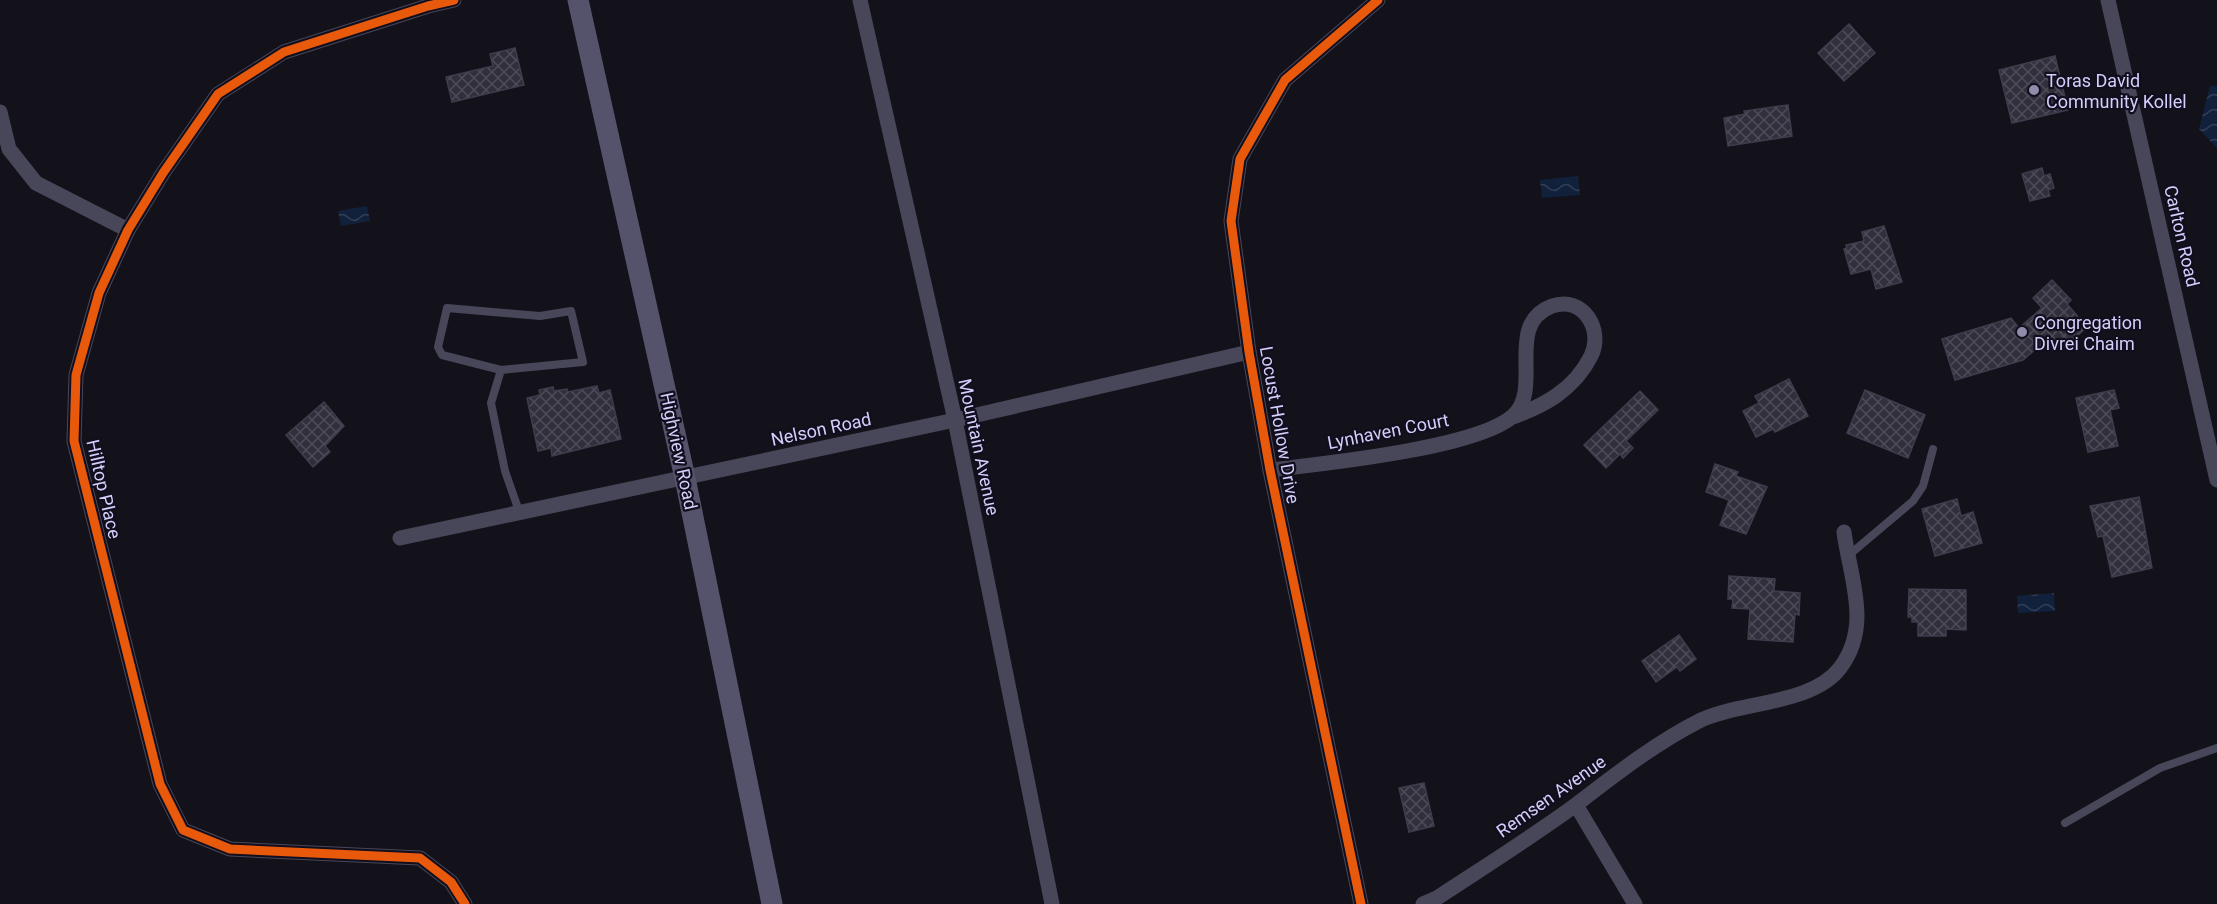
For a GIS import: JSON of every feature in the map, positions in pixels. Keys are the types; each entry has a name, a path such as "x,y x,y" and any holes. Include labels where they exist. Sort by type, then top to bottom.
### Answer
{"street":[{"name":"Hilltop Place","path":"454,0 284,52 218,94 163,173 128,230 99,293 76,375 74,441 160,784 183,830 230,849 420,858 451,882 465,904"},
{"name":"Highview Road","path":"578,0 685,478 772,904"},
{"name":"Mountain Avenue","path":"860,0 955,420 1052,904"},
{"name":"Locust Hollow Drive","path":"1361,904 1270,470 1249,352 1231,221 1240,159 1285,80 1378,0"},
{"name":"Carlton Road","path":"2108,0 2217,480"},
{"path":"0,112 9,149 36,183 128,230"},
{"name":"Lynhaven Court","path":"1270,470 1382,456 1473,435 1555,398 1581,373 1592,354 1595,329 1591,319 1576,306 1563,304 1552,306 1533,321 1526,346 1523,399 1520,409 1510,418"},
{"name":"Nelson Road","path":"400,538 955,420 1249,352"},
{"name":"Remsen Avenue","path":"1423,904 1437,898 1576,805 1643,756 1702,720 1782,699 1816,686 1839,670 1850,652 1856,634 1858,610 1844,532"},
{"path":"1576,805 1635,904"}],"lane":[{"path":"447,308 540,316 571,311 583,362 501,370 442,355 438,347 447,308"},
{"path":"501,370 491,403 505,471 520,514"},
{"path":"1847,556 1913,501 1923,486 1933,449"},
{"path":"2065,823 2160,768 2217,748"}],"water":[{"path":"2210,86 2217,86 2217,148 2199,129"},
{"path":"1578,176 1580,195 1542,198 1540,180"},
{"path":"367,206 370,221 341,226 338,211"},
{"path":"2054,593 2055,611 2018,613 2017,596"}],"building":[{"path":"1849,24 1875,53 1844,81 1818,53"},
{"path":"515,48 524,85 452,102 446,77 493,66 490,54"},
{"name":"Toras David Community Kollel","path":"2055,56 2068,110 2012,123 1999,70"},
{"path":"1788,105 1792,136 1728,146 1724,118 1745,114 1744,111"},
{"path":"2042,168 2044,176 2050,174 2054,188 2048,190 2050,196 2030,201 2022,174"},
{"path":"1884,226 1902,282 1876,289 1871,269 1851,274 1844,249 1847,248 1846,245 1864,241 1862,232"},
{"name":"Congregation Divrei Chaim","path":"2052,280 2071,300 2067,304 2087,327 2062,350 2050,337 2023,360 1955,380 1942,339 2011,318 2019,328 2042,308 2033,298"},
{"path":"1789,379 1808,416 1775,432 1773,429 1756,437 1743,411 1759,403 1755,396"},
{"path":"597,386 599,393 610,390 621,439 552,456 551,448 538,451 527,398 540,395 539,390 553,387 554,391 567,389 568,392"},
{"path":"1865,390 1925,415 1908,458 1847,433"},
{"path":"2114,390 2119,408 2110,410 2118,446 2088,452 2076,398"},
{"path":"1640,391 1658,410 1626,441 1633,448 1623,458 1620,454 1606,468 1584,445"},
{"path":"324,402 344,426 325,446 330,452 313,467 286,435"},
{"path":"1715,464 1738,472 1736,476 1767,487 1746,534 1720,525 1729,500 1706,492"},
{"path":"2139,497 2152,568 2112,577 2103,536 2098,537 2090,506"},
{"path":"1957,499 1961,516 1973,512 1982,543 1935,556 1922,509"},
{"path":"1729,576 1775,579 1774,591 1800,593 1799,615 1795,614 1793,642 1748,639 1750,609 1732,608 1733,599 1728,599"},
{"path":"1909,589 1966,590 1966,630 1946,629 1946,636 1918,636 1918,622 1912,622 1912,617 1908,617"},
{"path":"1679,635 1696,659 1680,671 1677,667 1656,682 1642,661"},
{"path":"1424,783 1434,826 1409,832 1399,788"}],"cycle path":[{"path":"454,0 428,6 284,52 218,94 163,173 128,230 99,293 76,375 74,441 160,784 183,830 230,849 420,858 451,882 465,904"},
{"path":"1361,904 1270,470 1249,352 1231,221 1240,159 1285,80 1378,0"}],"place":[{"name":"Toras David Community Kollel","path":"2034,90"},
{"name":"Congregation Divrei Chaim","path":"2022,332"}]}
